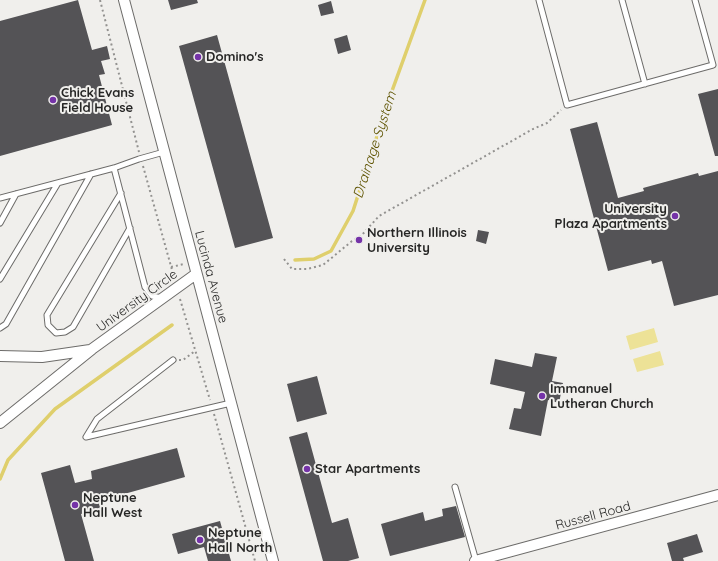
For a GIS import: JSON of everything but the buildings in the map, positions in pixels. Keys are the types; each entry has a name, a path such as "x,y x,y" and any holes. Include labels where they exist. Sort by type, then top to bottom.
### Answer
{"street":[{"name":"Lucinda Avenue","path":"124,0 273,561"},
{"name":"University Circle","path":"0,423 92,349 196,274"},
{"name":"University Circle","path":"0,356 42,357 92,349"},
{"name":"Russell Road","path":"476,561 718,496"}],"lane":[{"path":"539,0 567,105 713,65 695,0"},
{"path":"622,0 645,84"},
{"path":"0,198 114,168 141,158 164,152"},
{"path":"114,168 145,287 152,296 163,298"},
{"path":"0,328 6,324 91,174"},
{"path":"0,279 58,183"},
{"path":"121,193 47,315 48,326 56,333 66,332 74,327 130,228"},
{"path":"0,223 16,194"},
{"path":"173,360 96,419 86,437 231,403"},
{"path":"455,487 476,561"}],"path":[{"path":"100,0 171,267"},
{"path":"284,258 292,269 307,269 323,265 352,241 361,236 379,216 533,129 547,123 567,105"},
{"path":"181,303 255,561"},
{"path":"173,360 183,360 195,351"}],"shaded area":[{"path":"654,328 658,342 630,350 626,336"},
{"path":"660,351 664,365 637,372 633,359"}],"waterway":[{"name":"Drainage System","path":"295,260 314,259 331,251 353,211 388,102 425,0"},
{"path":"0,479 8,460 55,409 172,325"}],"place":[{"name":"Domino's","path":"198,57"},
{"name":"Chick Evans Field House","path":"53,100"},
{"name":"University Plaza Apartments","path":"675,216"},
{"name":"Northern Illinois University","path":"359,240"},
{"name":"Immanuel Lutheran Church","path":"542,396"},
{"name":"Star Apartments","path":"307,469"},
{"name":"Neptune Hall West","path":"75,505"},
{"name":"Neptune Hall North","path":"200,540"}]}
